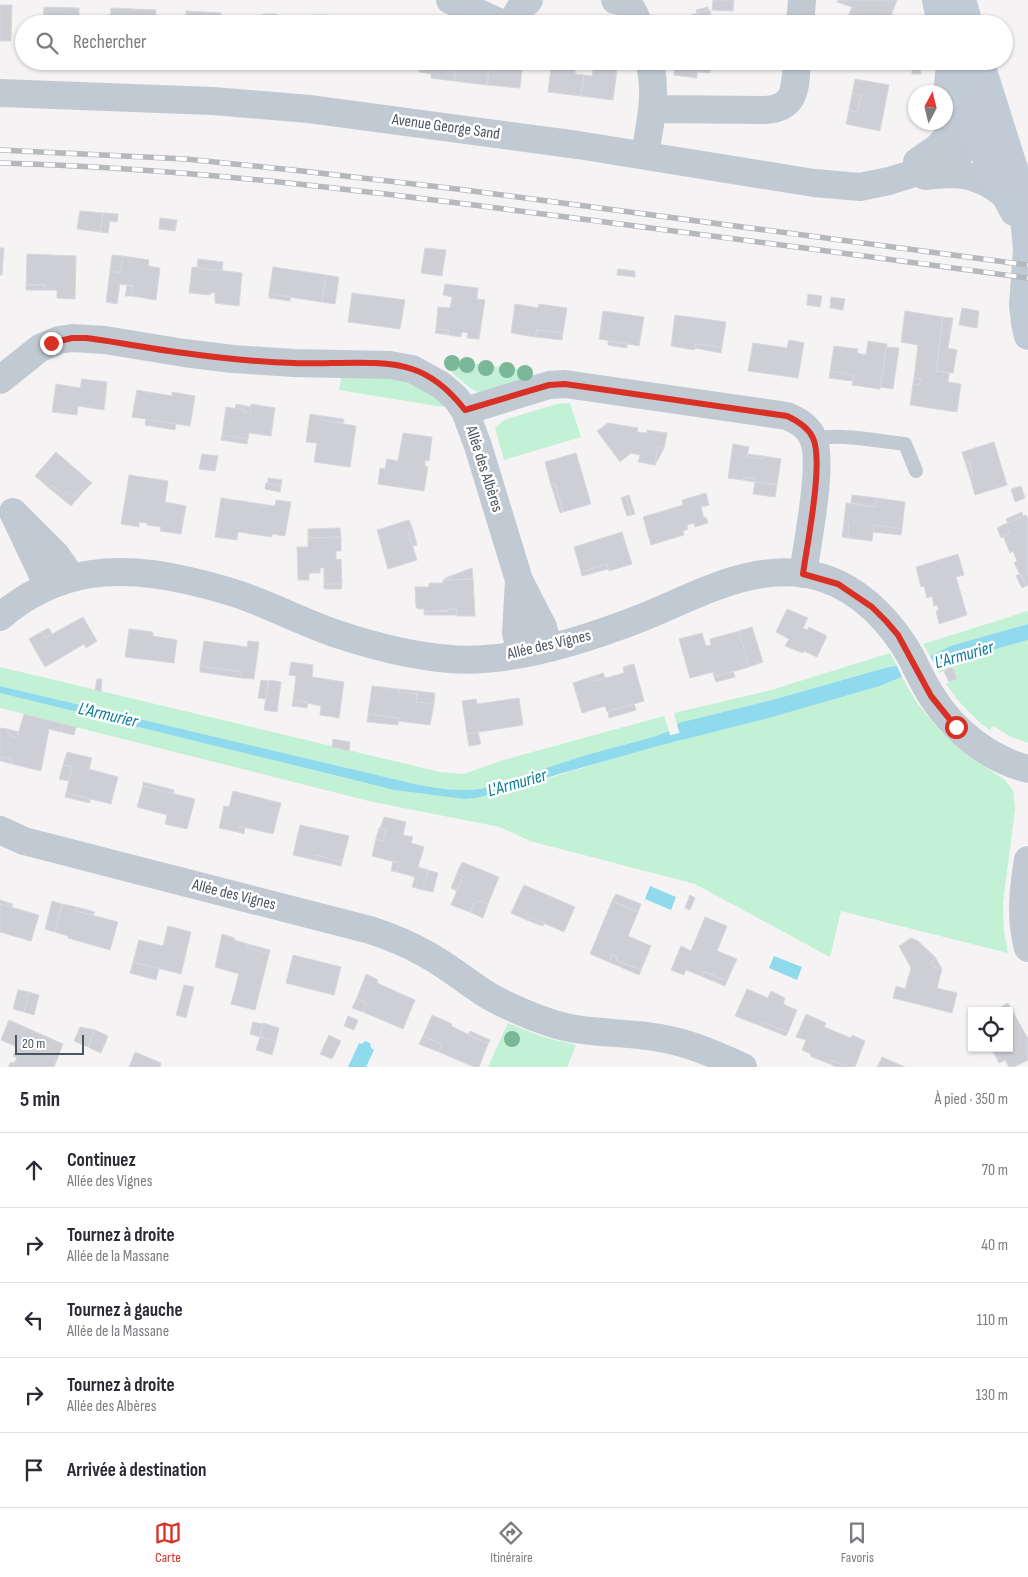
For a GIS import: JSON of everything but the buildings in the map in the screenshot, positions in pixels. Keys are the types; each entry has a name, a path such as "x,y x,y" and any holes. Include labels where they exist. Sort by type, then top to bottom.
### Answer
{"main road":[{"path":"936,0 939,15"},
{"path":"962,0 966,15"},
{"path":"954,70 991,170 1026,242"},
{"path":"979,70 973,119 1022,194 1026,242 1024,312 1028,336"}],"street":[{"path":"450,0 483,15"},
{"path":"516,15 529,0"},
{"path":"615,0 628,4 634,10 635,15"},
{"path":"801,15 802,0"},
{"path":"645,155 653,109 653,87 650,70"},
{"path":"653,109 771,110 782,107 790,100 796,72"},
{"name":"Avenue George Sand","path":"0,93 248,104 339,113 860,187 889,181 940,165 961,152 973,119"},
{"path":"889,181 926,146 937,130"},
{"path":"889,181 944,174 967,174 992,185 1004,194"},
{"name":"Allée des Albères","path":"5,366 59,340 72,338 104,340 184,353 242,359 294,363 390,365 412,369 428,376 441,384 456,398 465,410 519,580 543,627 548,648"},
{"path":"465,410 549,385 573,385 787,416 806,427 814,439 818,454 803,574"},
{"path":"6,504 56,555 60,582"},
{"name":"Allée des Vignes","path":"0,617 23,600 60,582 116,571 136,571 178,578 248,598 342,636 387,648 450,659 474,659 521,653 582,640 738,578 764,573 803,574 838,584 866,602 898,635 939,708 956,727 1000,759 1028,769"},
{"name":"Allée des Albères","path":"519,580 516,632 521,653"},
{"name":"Allée des Vignes","path":"0,830 24,841 370,930 397,939 422,951 489,996 547,1022 582,1030 659,1038 677,1042 695,1047 743,1067"},
{"path":"1028,860 1022,916 1028,948"}],"lane":[{"path":"814,439 841,437 905,444 916,471"}],"green space":[{"path":"451,361 527,370 530,379 479,393 450,371"},
{"path":"342,375 410,379 447,405 443,407 339,390"},
{"path":"570,403 581,437 504,460 495,428 504,420 557,404"},
{"path":"1028,611 1028,624 950,646 930,656 923,644"},
{"path":"1028,640 1028,743 1011,737 994,726 989,730 955,697 946,684 957,679 952,667 939,673 936,666"},
{"path":"890,653 897,666 887,667 772,700 678,723 677,725 674,713 771,690"},
{"path":"0,667 440,772 464,774 500,761 664,716 669,731 586,755 484,788 450,789 415,784 0,686"},
{"path":"902,677 917,703 942,733 968,756 1004,779 1013,790 1015,809 1003,903 1004,932 1008,953 841,911 830,957 695,884 530,841 500,827 373,802 0,708 0,693 394,790 464,799 494,795 637,751 769,718 880,686"},
{"path":"508,1023 543,1037 576,1045 567,1067 488,1067"}],"water":[{"path":"1028,624 1028,640 936,666 930,656 950,646"},
{"path":"897,666 902,677 880,686 769,718 682,740 677,725 678,723"},
{"path":"0,686 415,784 450,789 484,788 586,755 669,731 672,742 506,791 464,799 394,790 0,693"},
{"path":"650,886 676,897 671,910 645,899"},
{"path":"774,956 802,967 797,980 769,968"},
{"path":"365,1041 370,1043 371,1048 374,1050 366,1067 348,1067 359,1043 362,1044"}],"waterway":[{"name":"L'Armurier","path":"663,741 689,734"}],"railway":[{"path":"0,150 186,159 293,170 457,189 1028,265"},
{"path":"0,163 144,170 288,183 1028,278"}],"route":[{"path":"51,343 72,338 86,338 184,353 233,358 294,363 402,366 428,376 441,384 456,398 465,410 549,385 565,384 787,416 806,427 814,439 818,454 803,574 838,584 872,607 886,621 898,635 931,696 956,727"}]}
